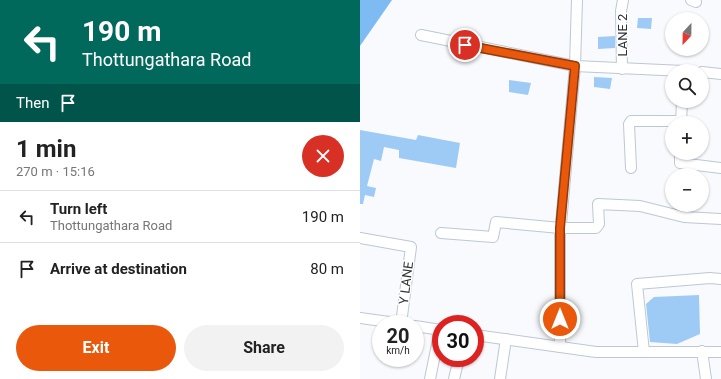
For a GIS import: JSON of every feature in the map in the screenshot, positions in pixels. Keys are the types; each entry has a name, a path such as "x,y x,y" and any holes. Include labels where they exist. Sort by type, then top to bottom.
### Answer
{"street":[{"path":"560,347 560,228 575,66 577,0"},
{"name":"LANE 2","path":"622,69 621,11 623,0"},
{"path":"421,35 575,66 665,70"},
{"path":"709,73 721,74"},
{"path":"631,168 629,124 631,121 665,122"},
{"path":"680,160 680,163 721,168"},
{"path":"441,233 493,237 496,222 560,228 596,228 599,224 598,204 640,206 684,217 721,219"},
{"name":"Y LANE","path":"360,238 411,247 403,315"},
{"path":"644,352 637,284 710,278 721,279"},
{"path":"360,318 372,320"},
{"path":"484,336 596,352 721,352"},
{"path":"500,379 506,339"},
{"path":"702,351 706,379"},
{"path":"430,379 432,367"},
{"path":"454,379 457,367"}],"water":[{"path":"360,0 392,0 360,46"}],"building":[{"path":"638,18 652,18 651,29 637,28"},
{"path":"615,36 615,48 598,49 598,37"},
{"path":"594,77 612,78 610,89 594,87"},
{"path":"509,80 531,83 528,95 509,92"},
{"path":"360,130 416,140 418,135 460,143 456,168 399,158 399,150 384,147 381,161 374,159 367,186 376,188 374,197 365,195 363,204 360,204"},
{"path":"699,295 700,334 677,344 650,342 646,304 654,297"}],"route":[{"path":"465,45 575,66 560,228 560,319"}]}
